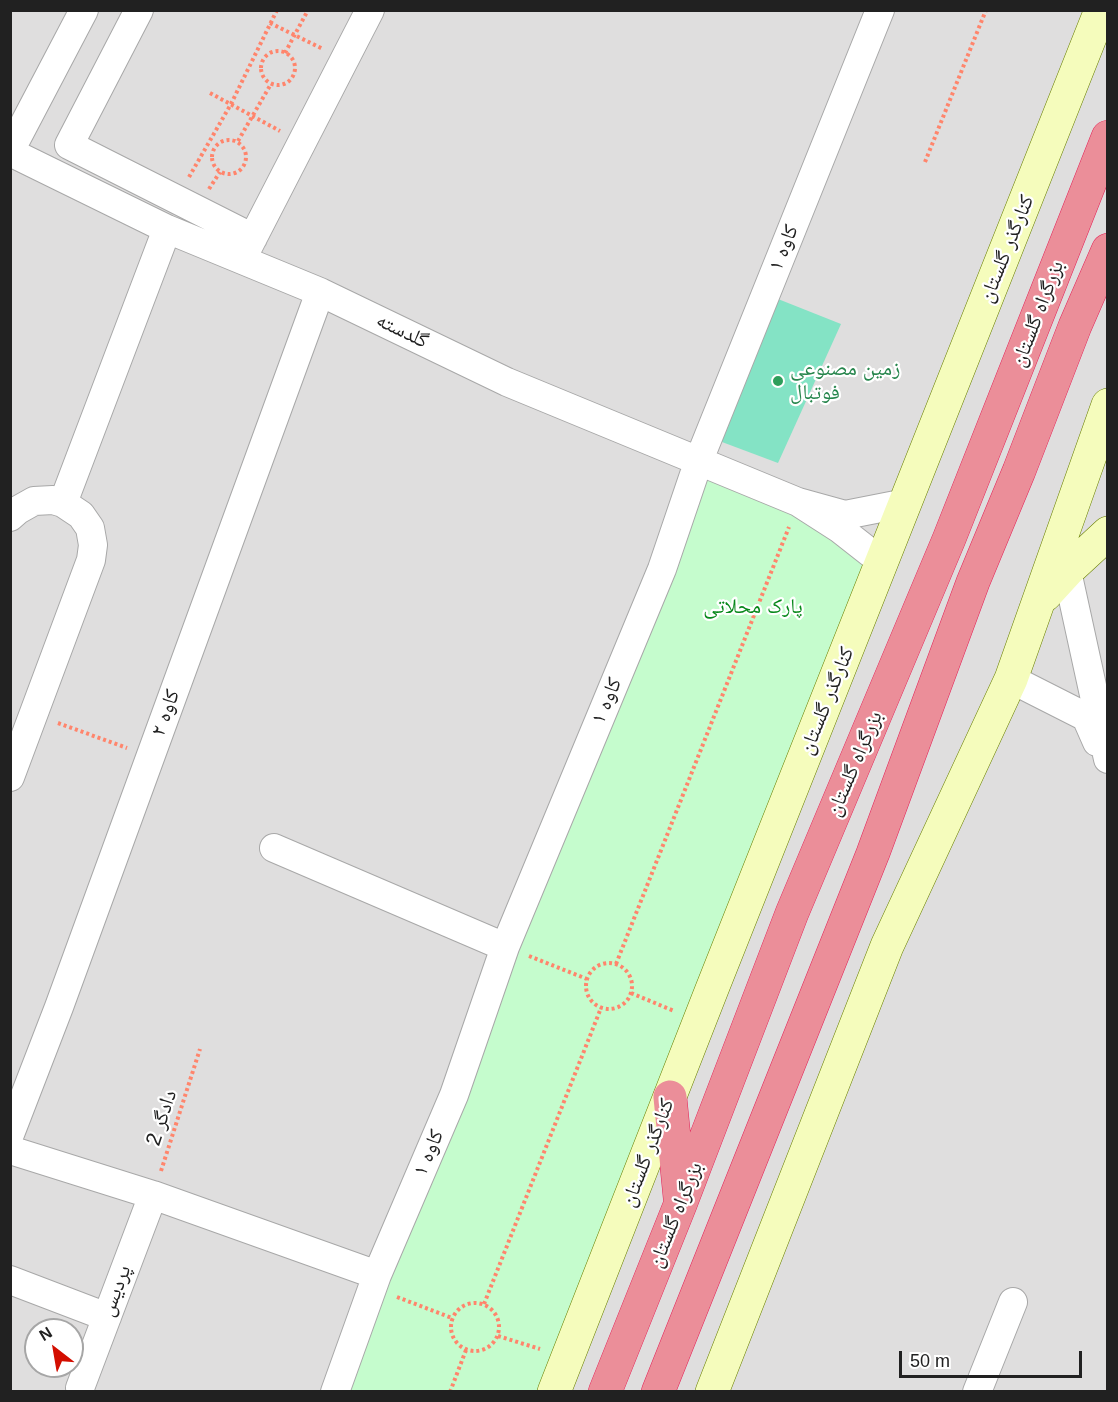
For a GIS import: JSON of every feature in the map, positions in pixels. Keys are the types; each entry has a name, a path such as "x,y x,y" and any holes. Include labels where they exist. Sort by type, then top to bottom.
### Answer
{"highway":[{"name":"بزرگراه گلستان","path":"605,1392 680,1206 792,913 949,539 1107,137"},
{"name":"بزرگراه گلستان","path":"658,1392 873,853 973,582 1107,250"},
{"path":"670,1096 680,1206"}],"street":[{"path":"10,152 84,10"},
{"path":"140,10 69,145 175,199 247,249 370,10"},
{"name":"کاوه ۱","path":"335,1392 375,1281 454,1095 505,947 662,569 699,460 880,10"},
{"name":"کنارگذر گلستان","path":"554,1392 1101,10"},
{"name":"گلدسته","path":"10,152 167,229 247,249 320,292 507,382 798,502"},
{"path":"63,503 167,229"},
{"name":"کاوه ۲","path":"10,1134 320,292"},
{"path":"712,1392 887,946 1011,679 1035,605 1107,405"},
{"path":"10,517 34,501 53,500 63,503 81,515 90,528 93,545 91,560 10,777"},
{"path":"798,502 845,515 906,503"},
{"path":"798,502 840,529 882,562"},
{"path":"1035,605 1107,533"},
{"path":"1059,538 1107,759"},
{"path":"1011,679 1086,717 1107,766"},
{"path":"274,848 505,947"},
{"path":"10,1150 153,1195 375,1281"},
{"name":"پردیس","path":"80,1388 153,1195"},
{"path":"10,1280 106,1317"},
{"path":"977,1392 1013,1302"}],"path":[{"path":"175,199 231,104 277,10"},
{"path":"285,53 308,10"},
{"path":"925,162 986,10"},
{"path":"270,23 345,60"},
{"path":"278,51 285,53 295,64 292,79 286,84 271,84 261,72 264,58 278,51"},
{"path":"238,141 271,84"},
{"path":"210,93 302,143"},
{"path":"223,140 238,141 247,154 242,169 236,173 220,172 212,159 215,148 223,140"},
{"path":"208,144 215,148"},
{"path":"616,964 798,502"},
{"path":"34,714 150,757"},
{"path":"505,947 587,979"},
{"path":"616,964 630,976 631,993 619,1007 601,1008 594,1004 588,996 587,979 591,971 599,965 616,964"},
{"path":"631,993 700,1022"},
{"path":"484,1304 601,1008"},
{"name":"دادگر 2","path":"153,1195 200,1049"},
{"path":"375,1281 452,1318"},
{"path":"475,1302 484,1304 498,1317 500,1326 498,1336 485,1350 476,1352 466,1350 458,1345 453,1337 450,1328 452,1318 465,1304 475,1302"},
{"path":"498,1336 568,1358"},
{"path":"450,1392 466,1350"}],"shaded area":[{"path":"10,11 1107,11 1107,1391 11,1391"}],"green space":[{"name":"زمین مصنوعی فوتبال","path":"778,299 841,324 778,463 714,439"},
{"name":"پارک محلاتی","path":"699,460 882,562 554,1391 343,1392"}],"place":[{"name":"زمین مصنوعی فوتبال","path":"778,381"}]}
